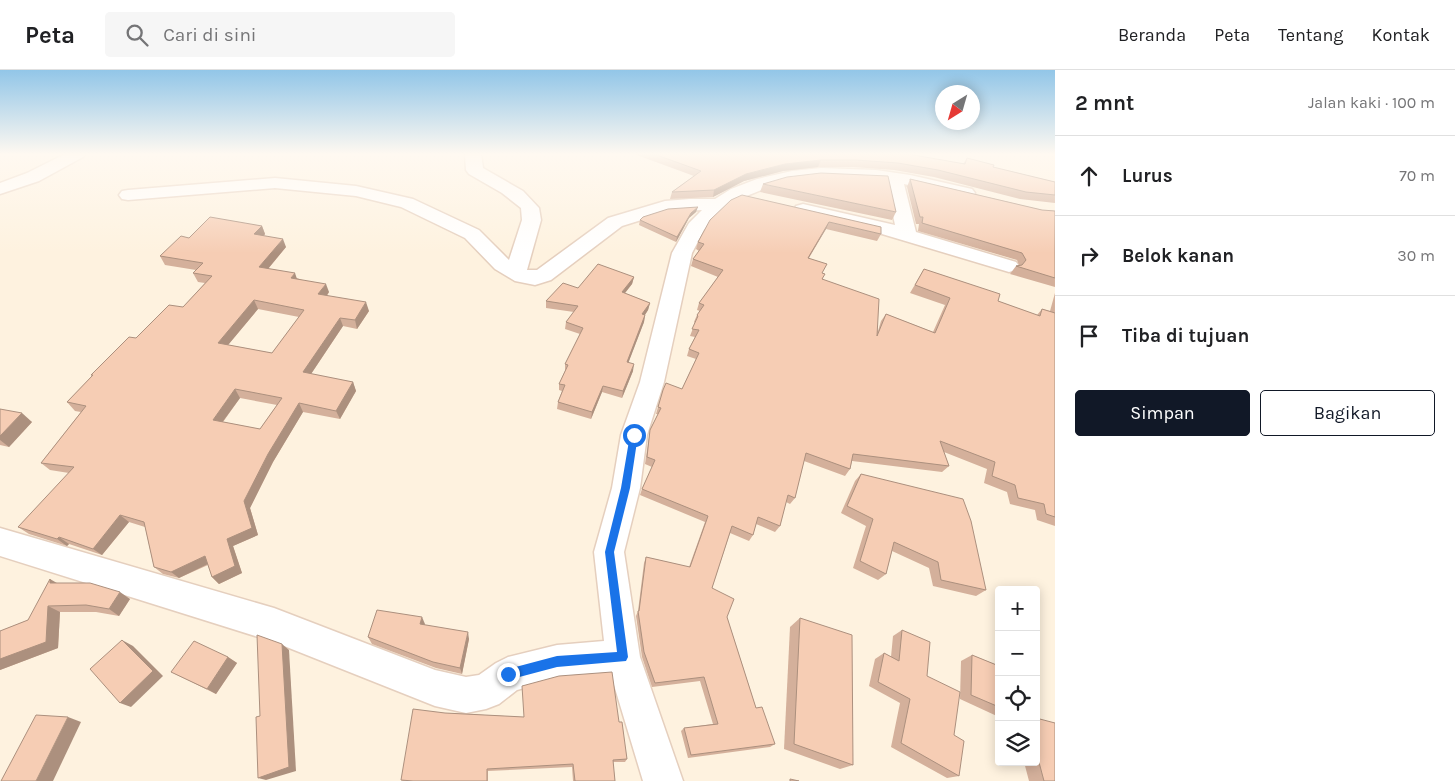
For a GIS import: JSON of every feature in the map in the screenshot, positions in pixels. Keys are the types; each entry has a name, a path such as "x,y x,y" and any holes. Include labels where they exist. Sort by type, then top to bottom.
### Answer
{"street":[{"path":"128,195 224,187"},
{"path":"317,187 356,191 407,203 472,234 502,265 522,276 535,278 544,274 615,222 665,207 690,204 716,205"},
{"path":"503,187 527,203 532,215 515,272"},
{"path":"663,781 623,657 609,552 626,488 634,435 652,382 682,253 688,238 716,205 750,187"},
{"path":"896,187 907,235"},
{"path":"943,187 988,199"},
{"path":"737,194 763,200"},
{"path":"789,206 861,222 1009,266"},
{"path":"0,542 274,625 434,688 466,695 486,691 508,674 557,662 623,657"}],"building":[{"path":"679,187 720,187 714,190 672,192"},
{"path":"778,187 890,187 896,212"},
{"path":"912,187 945,187 1042,210 1055,211 1055,278 1016,266 1022,265 1026,260 1022,253 922,223 923,217 920,217"},
{"path":"1007,187 1055,187 1055,195 1026,192"},
{"path":"742,195 881,227 881,234 829,222 808,258 827,264 822,273 825,274 822,279 879,299 877,336 886,314 935,333 950,298 915,285 924,269 1000,294 998,301 1040,316 1042,309 1055,313 1055,517 1046,514 1044,504 1018,498 1015,485 992,476 995,462 940,441 949,466 853,454 850,469 806,453 795,498 788,495 780,526 758,517 753,535 732,526 712,588 734,599 727,617 756,708 762,707 775,744 691,755 684,728 718,724 704,677 655,683 644,652 638,611 646,557 690,567 708,516 642,489 655,460 647,457 650,430 661,408 658,407 663,390 666,383 682,389 699,353 689,349 699,330 692,329 697,315 704,305 699,303 723,270 693,259 704,244 698,242 710,220 731,200"},
{"path":"698,207 691,213 677,237 640,220 643,217 668,209"},
{"path":"210,217 262,226 254,234 283,239 259,267 295,273 291,278 326,284 318,294 366,302 355,320 340,318 303,372 353,382 336,411 299,403 268,454 244,501 252,528 227,539 235,566 212,577 205,556 171,572 154,567 144,522 120,515 93,549 59,537 57,539 18,527 74,467 41,463 86,406 67,402 129,337 136,338 169,305 183,307 212,276 193,273 203,263 160,256 181,236 189,238","holes":["254,300 304,310 272,353 218,343","235,389 282,398 260,429 213,420"]},
{"path":"598,264 634,277 622,292 650,303 642,314 645,315 627,362 634,364 623,391 603,386 592,412 558,402 565,385 559,384 568,365 565,364 583,328 566,322 578,306 546,301 563,283 578,288"},
{"path":"0,409 22,413 0,436"},
{"path":"861,474 963,499 971,521 986,590 941,580 938,562 894,542 886,574 860,561 873,519 847,506"},
{"path":"50,579 50,583 90,583 120,592 109,609 86,605 48,606 46,642 0,659 0,631 28,620"},
{"path":"377,610 422,617 420,624 468,632 460,668 433,662 368,637"},
{"path":"800,618 852,635 853,765 794,744"},
{"path":"902,630 930,642 927,676 960,692 954,735 964,741 959,776 901,743 910,699 878,682 884,653 899,661"},
{"path":"257,635 282,644 289,767 258,778 256,717 260,716"},
{"path":"122,640 153,671 120,703 90,669"},
{"path":"194,641 228,657 207,689 171,672"},
{"path":"972,655 995,664 995,705 971,695"},
{"path":"612,672 619,722 622,722 627,759 613,760 615,781 575,781 573,764 487,769 487,781 401,780 413,709 445,713 524,717 522,686 559,676"},
{"path":"36,715 68,717 36,781 1,781"},
{"path":"1040,719 1055,723 1055,781 1044,781 1040,766"}],"route":[{"path":"508,674 557,662 623,657 609,552 626,488 634,435"}]}
